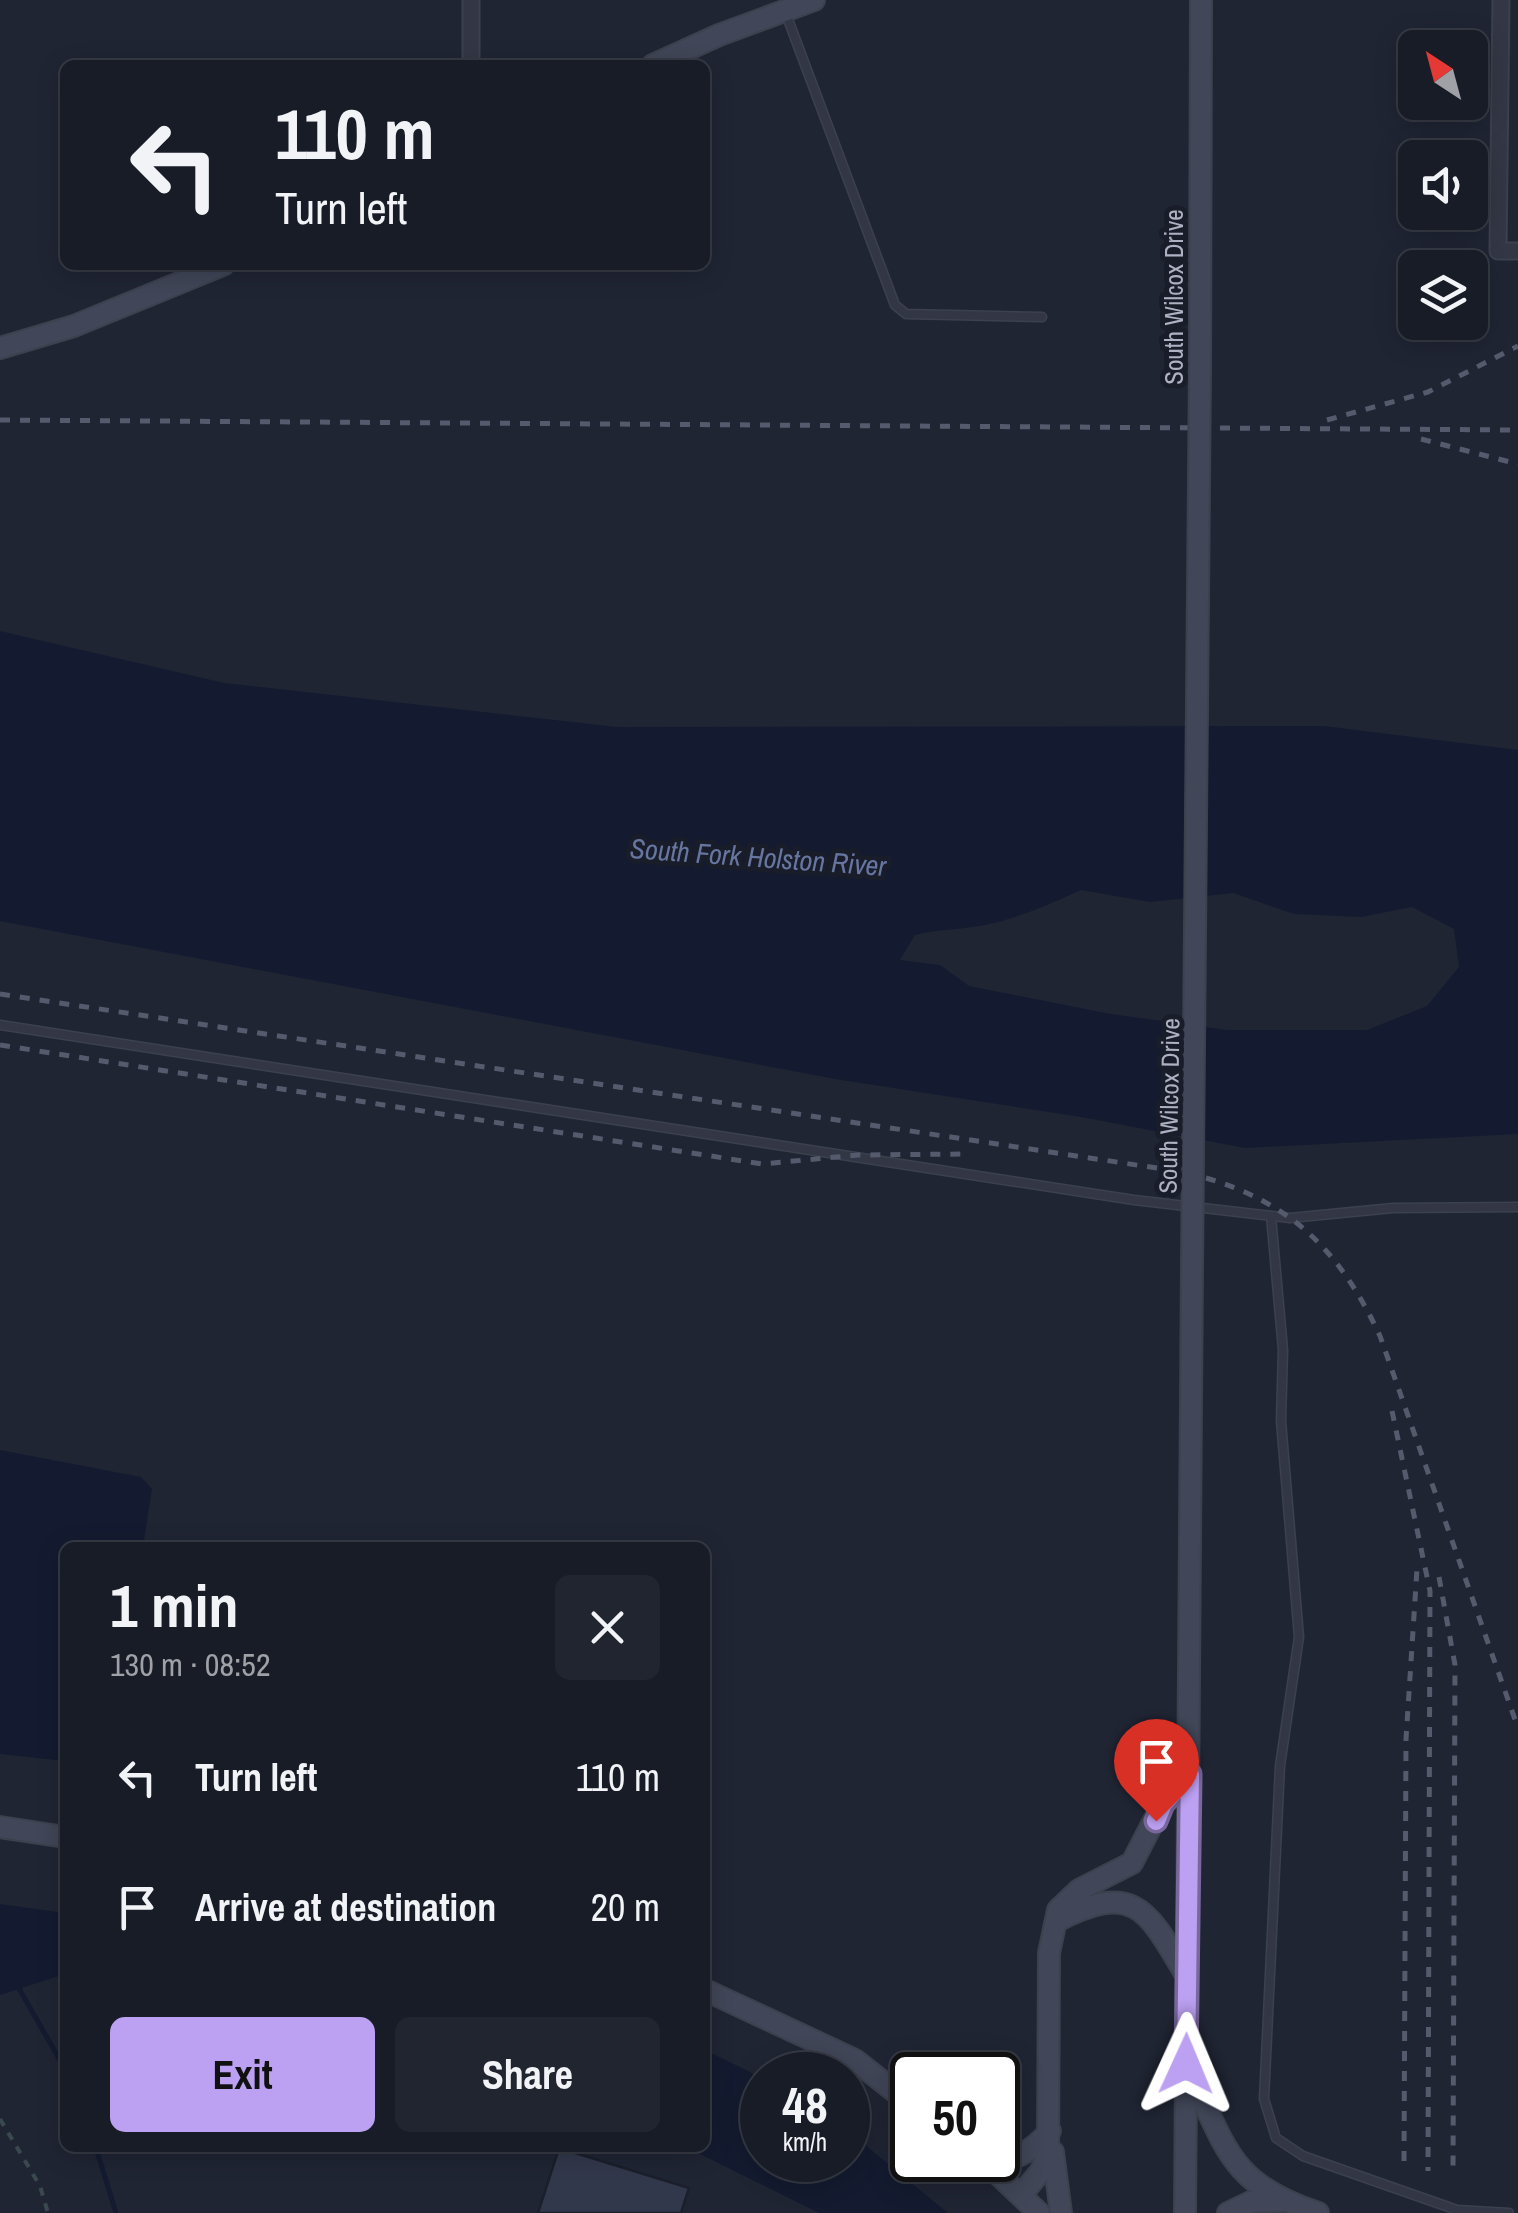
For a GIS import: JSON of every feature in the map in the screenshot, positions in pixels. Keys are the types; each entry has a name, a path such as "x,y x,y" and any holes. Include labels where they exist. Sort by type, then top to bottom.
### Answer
{"main road":[{"path":"665,60 814,0"},
{"name":"South Wilcox Drive","path":"1185,2213 1200,0"},
{"path":"0,348 74,326 211,270"},
{"path":"1061,2213 1050,2131 1049,1952 1058,1910 1079,1890 1132,1863 1163,1804 1190,1774"},
{"path":"0,1827 60,1835"},
{"path":"1055,1922 1084,1906 1126,1902 1144,1910 1188,1978"},
{"path":"710,1992 855,2060 890,2088"},
{"path":"1186,2064 1231,2160 1282,2202"},
{"path":"1020,2157 1032,2151 1050,2131"},
{"path":"1021,2195 1041,2171 1050,2131"},
{"path":"1007,2182 1039,2213"},
{"path":"1228,2213 1251,2202 1282,2202 1312,2212"}],"street":[{"path":"470,0 471,60"},
{"path":"1500,0 1498,251 1518,251"}],"lane":[{"path":"785,10 888,296 895,305 906,314 1042,317"},
{"path":"0,1025 1134,1200 1271,1216 1518,1207"},
{"path":"1271,1216 1284,1350 1281,1421 1298,1636 1277,1810 1264,2099 1268,2121 1276,2138 1302,2156 1458,2210 1509,2213"}],"path":[{"path":"0,2119 40,2186 48,2213"}],"water":[{"name":"South Fork Holston River","path":"0,631 224,683 617,727 1324,726 1518,750 1518,1134 1245,1148 1081,1117 835,1079 0,921","holes":["1081,890 1150,902 1233,893 1294,914 1361,917 1412,907 1454,929 1459,967 1427,1006 1367,1030 1227,1030 1111,1014 969,986 940,965 900,960 915,935 998,922"]},
{"path":"0,1450 141,1477 152,1489 144,1542 60,1542 60,1760 0,1754"},
{"path":"0,1904 60,1912 60,1976 0,1995"},
{"path":"710,2052 740,2067 740,2174 696,2152 710,2152"},
{"path":"870,2149 890,2165 890,2182 910,2182 948,2213 819,2213 757,2182 870,2182"}],"building":[{"path":"558,2152 572,2152 689,2188 681,2213 538,2213"}],"waterway":[{"path":"17,1985 60,2060"},
{"path":"97,2152 116,2213"}],"railway":[{"path":"1327,420 1428,392 1518,346"},
{"path":"0,420 1518,430"},
{"path":"1421,439 1518,464"},
{"path":"0,994 1183,1172 1250,1194 1303,1228 1325,1250 1363,1303 1380,1336 1518,1728"},
{"path":"0,1045 762,1164 858,1155 965,1154"},
{"path":"1392,1411 1430,1591 1428,2171"},
{"path":"1404,2161 1406,1739 1417,1569"},
{"path":"1439,1577 1455,1665 1453,2175"}],"route":[{"path":"1156,1821 1163,1804 1190,1774 1186,2064"}]}
